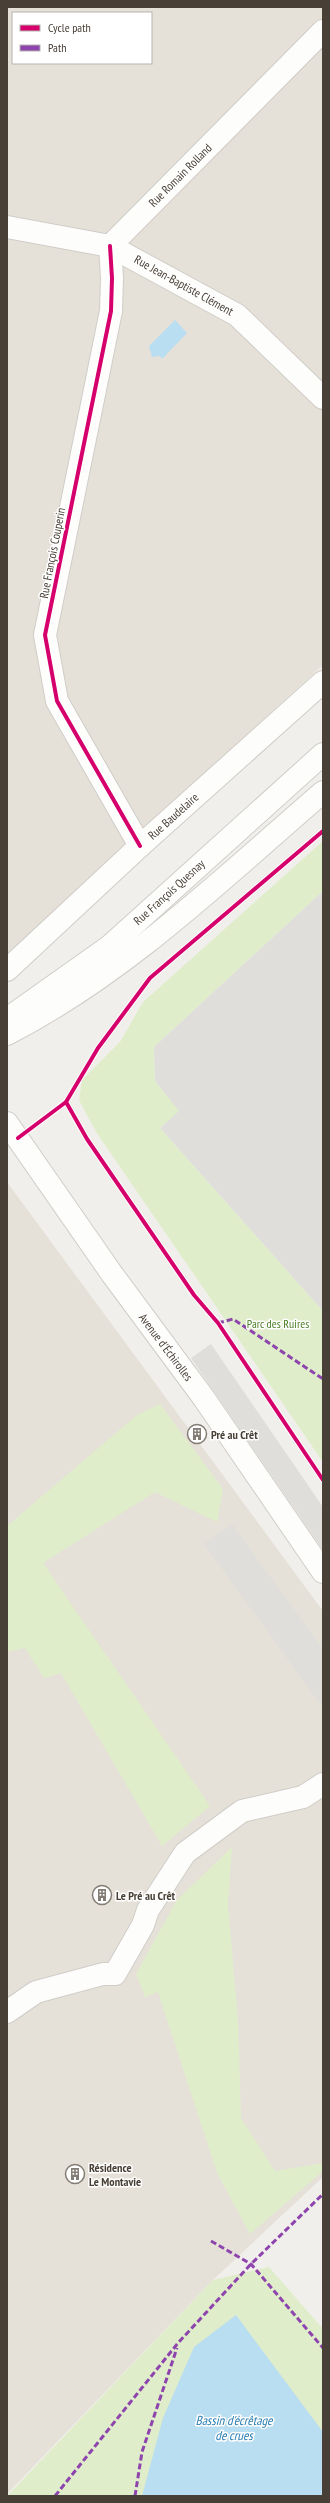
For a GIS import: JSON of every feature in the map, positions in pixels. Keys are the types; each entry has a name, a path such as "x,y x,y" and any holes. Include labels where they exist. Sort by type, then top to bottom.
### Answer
{"street":[{"name":"Rue Romain Rolland","path":"110,246 323,31"},
{"path":"7,227 110,246"},
{"name":"Rue Jean-Baptiste Clément","path":"110,246 237,315 323,398"},
{"name":"Rue François Couperin","path":"110,246 112,278 111,311 45,635 57,701 140,846"},
{"name":"Rue Baudelaire","path":"7,970 140,846 323,682"},
{"name":"Rue François Quesnay","path":"7,1019 110,946 323,754"},
{"name":"Rue François Quesnay","path":"7,1034 32,1021 133,955 323,792"},
{"name":"Avenue d'Échirolles","path":"7,1122 112,1274 203,1397 323,1572"},
{"path":"7,2012 36,1992 103,1974 115,1974 143,1925 148,1910 185,1853 242,1811 303,1797 323,1784"}],"shaded area":[{"path":"7,7 323,7 323,665 7,954"},
{"path":"323,891 323,1311 160,1128 179,1111 155,1081 154,1047"},
{"path":"7,1182 323,1611 323,2177 213,2280 7,2494"},
{"path":"211,1344 323,1507 323,1550 191,1358"},
{"path":"232,1524 323,1649 323,1702 320,1704 204,1544"}],"green space":[{"name":"Parc des Ruires","path":"323,841 323,891 154,1047 155,1081 180,1111 160,1128 323,1311 323,1462 96,1132 79,1100 82,1080 120,1042 143,1002"},
{"path":"160,1404 223,1489 217,1522 155,1492 43,1563 210,1806 162,1846 61,1673 44,1678 25,1648 7,1652 7,1526 137,1415"},
{"path":"232,1847 228,1905 238,2020 241,2118 275,2171 323,2163 323,2171 250,2234 217,2173 158,1992 145,1997 136,1974 177,1900"},
{"path":"269,2267 323,2329 323,2496 7,2496 213,2280"}],"water":[{"path":"175,320 187,333 162,359 160,356 152,357 149,346"},
{"name":"Bassin d'écrêtage de crues","path":"236,2315 323,2432 323,2496 142,2496 163,2418 194,2347"}],"marked path":[{"path":"218,1323 233,1319 323,1379"},
{"path":"55,2496 178,2343 251,2264 323,2194"},
{"path":"211,2241 251,2264 323,2348"},
{"path":"135,2496 142,2452 177,2348"}],"cycle path":[{"path":"110,246 112,278 111,311 45,635 57,701 140,846"},
{"path":"18,1138 66,1102 98,1048 150,978 323,831"},
{"path":"66,1102 87,1139 194,1295 218,1323 323,1480"}],"place":[{"name":"Pré au Crêt","path":"197,1434"},
{"name":"Le Pré au Crêt","path":"102,1895"},
{"name":"Résidence Le Montavie","path":"75,2174"}]}
